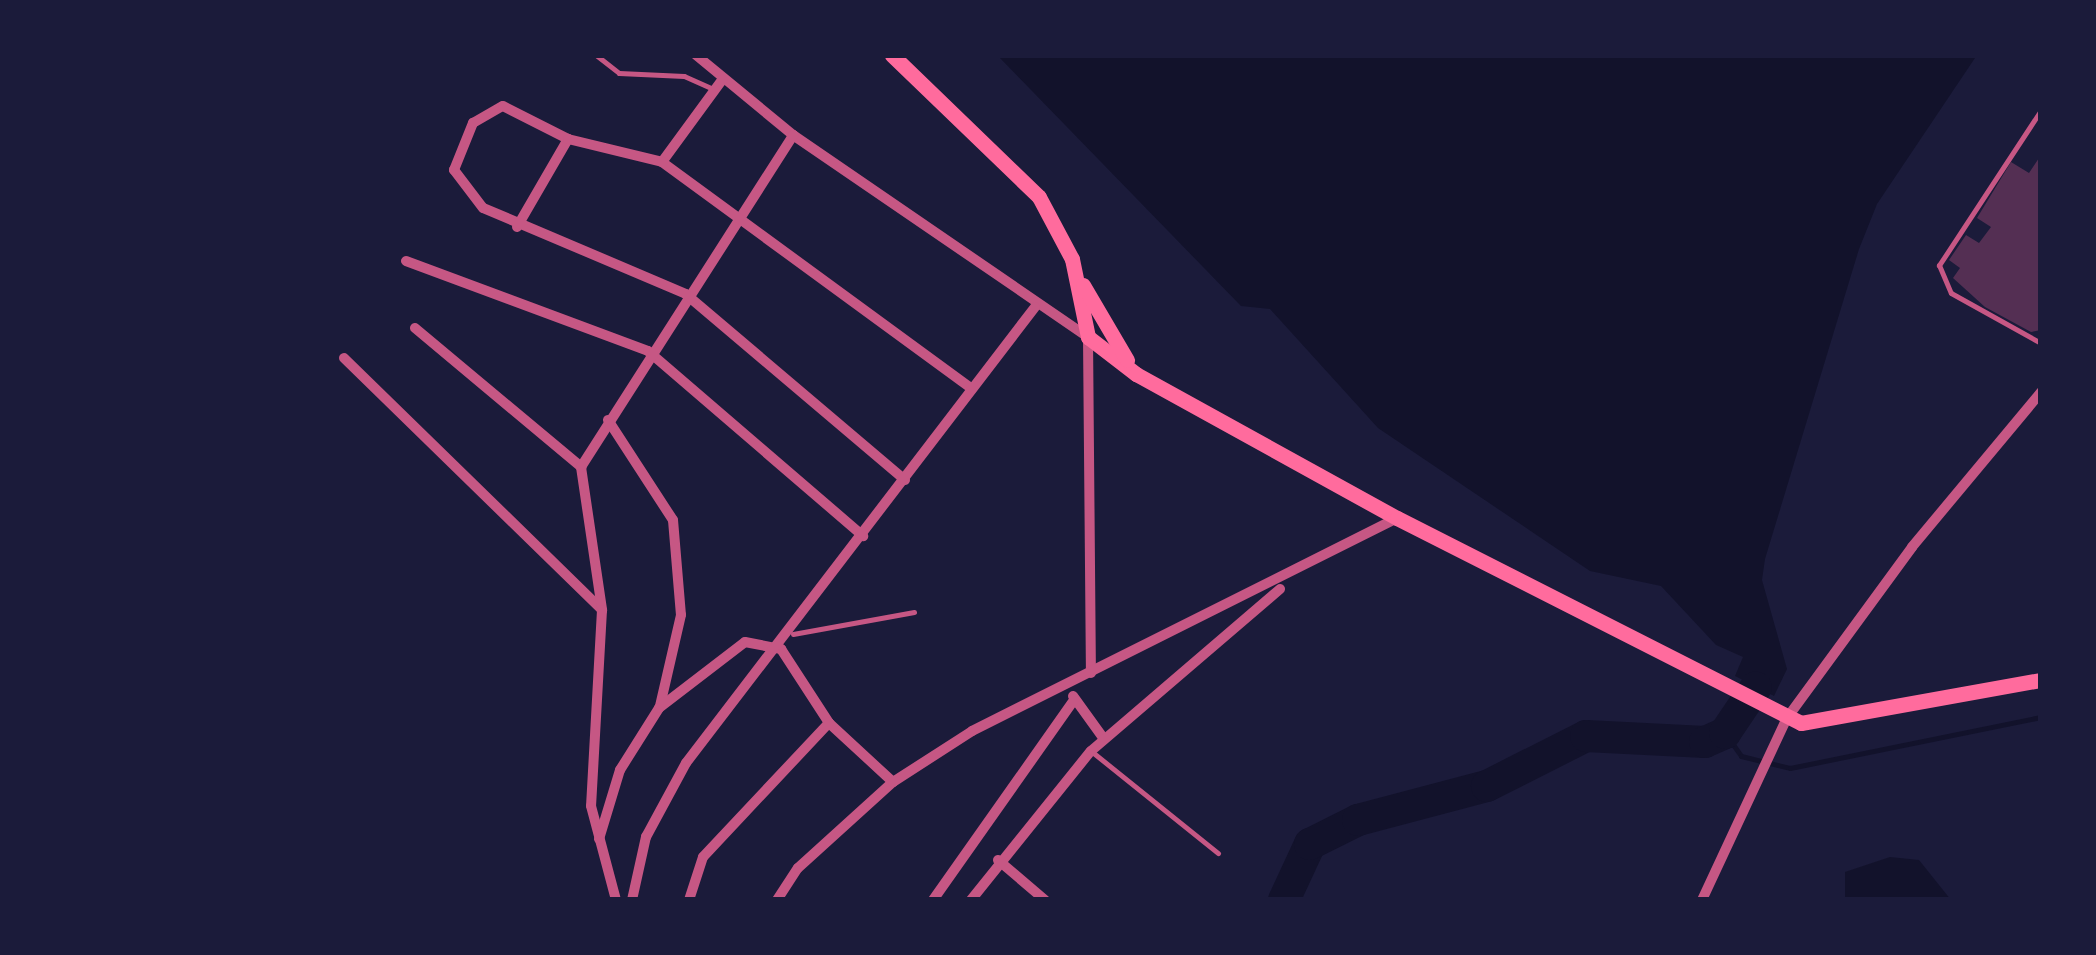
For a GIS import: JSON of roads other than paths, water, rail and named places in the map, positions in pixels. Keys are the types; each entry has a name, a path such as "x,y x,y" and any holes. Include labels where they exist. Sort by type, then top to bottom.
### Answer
{"main road":[{"path":"892,55 1040,197 1136,374"},
{"path":"1072,259 1088,337 1136,374 1397,518 1787,718 1816,723 2041,680"}],"street":[{"path":"696,55 719,85 1035,306 1088,337 1090,674"},
{"path":"662,162 719,85"},
{"path":"905,480 686,294 517,227 483,208 454,170 473,123 502,106 568,140 662,162 972,388"},
{"path":"616,900 590,788 602,610 581,467 648,351 793,135"},
{"path":"517,227 568,140"},
{"path":"406,261 648,351 863,536"},
{"path":"632,900 662,801 793,634 1035,306"},
{"path":"414,328 581,467"},
{"path":"344,358 602,610"},
{"path":"1702,900 1746,798 1787,718 1912,546 2041,392"},
{"path":"599,840 620,770 659,708 682,615 676,537 658,485 608,420"},
{"path":"777,900 798,868 893,782 1090,674 1292,579 1397,518"},
{"path":"971,900 998,860 1104,739 1292,579"},
{"path":"659,708 733,648 781,649"},
{"path":"781,649 829,723 893,782"},
{"path":"1066,687 1104,739"},
{"path":"933,900 1075,699"},
{"path":"689,900 703,857 829,723"},
{"path":"998,860 1045,900"}],"lane":[{"path":"596,55 619,73 684,76 719,85"},
{"path":"2041,110 1939,265 1951,293 2041,343"},
{"path":"793,634 914,612"},
{"path":"1091,752 1218,853"}],"waterway":[{"path":"1284,900 1310,844 1358,820 1487,786 1586,736 1705,742 1725,733 1756,687"},
{"path":"1725,733 1741,756 1790,768 2041,717"}]}
